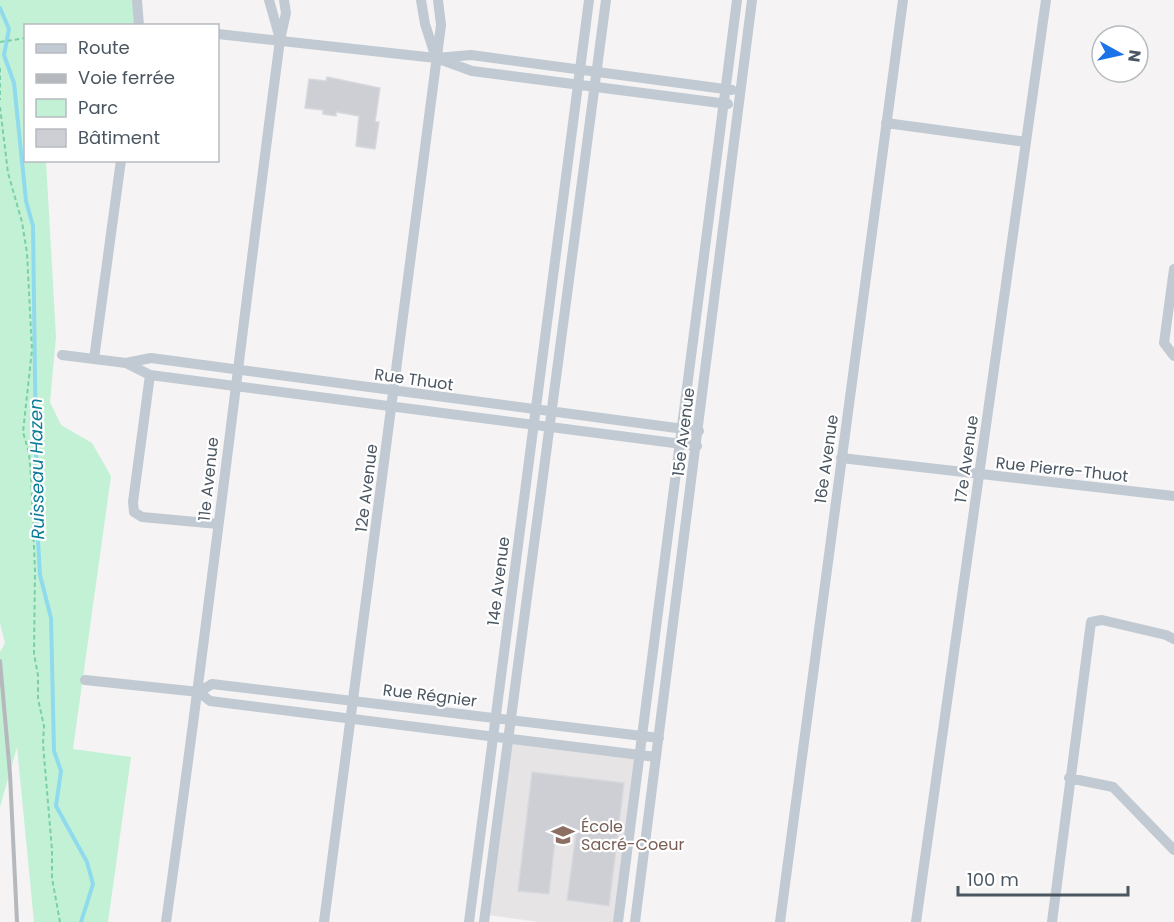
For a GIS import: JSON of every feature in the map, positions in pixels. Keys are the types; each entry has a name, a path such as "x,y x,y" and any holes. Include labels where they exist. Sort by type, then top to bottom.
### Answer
{"street":[{"path":"137,0 139,24"},
{"name":"11e Avenue","path":"269,0 280,40"},
{"name":"11e Avenue","path":"166,922 199,692 234,385 280,40 286,13 284,0"},
{"name":"12e Avenue","path":"421,0 424,24 436,58"},
{"name":"12e Avenue","path":"324,922 441,25 438,0"},
{"name":"14e Avenue","path":"469,922 589,0"},
{"name":"14e Avenue","path":"484,922 606,0"},
{"name":"15e Avenue","path":"618,922 737,0"},
{"name":"15e Avenue","path":"635,922 752,0"},
{"name":"16e Avenue","path":"780,922 903,0"},
{"name":"17e Avenue","path":"916,922 1046,0"},
{"path":"219,34 436,58 471,55 741,91"},
{"path":"436,58 472,71 738,106"},
{"path":"886,123 1026,142"},
{"path":"94,359 121,162"},
{"path":"558,244 573,245"},
{"path":"702,268 718,270"},
{"path":"1174,269 1164,343 1174,356"},
{"name":"Rue Thuot","path":"63,355 126,363 151,358 699,431"},
{"name":"Rue Thuot","path":"126,363 150,375 696,446"},
{"path":"150,375 133,502 134,512 142,517 218,524"},
{"name":"Rue Pierre-Thuot","path":"841,458 1174,496"},
{"path":"660,594 677,597"},
{"path":"1052,922 1091,622 1102,620 1166,635 1174,639"},
{"name":"Rue Régnier","path":"85,680 199,692 210,700 656,757"},
{"name":"Rue Régnier","path":"199,692 212,684 659,738"},
{"path":"1069,778 1113,787 1174,850"},
{"path":"626,858 642,860"}],"path":[{"path":"0,42 24,38"},
{"path":"0,68 0,100"},
{"path":"0,107 8,173 22,222 27,253 32,350 23,432 29,453 31,477 35,571 34,654 38,675 38,699 45,726 43,744 52,850 52,878 60,922"}],"shaded area":[{"name":"École Sacré-Coeur","path":"509,738 640,755 615,922 539,922 488,915"}],"green space":[{"path":"0,0 137,0 139,24 24,24 24,162 46,162 56,337 50,402 61,425 92,443 111,476 73,749 131,757 108,922 34,922 17,747 0,807 0,652 5,643 0,623"}],"building":[{"path":"327,77 380,88 375,122 379,122 375,149 356,146 359,116 336,112 336,116 323,114 323,110 305,108 309,79 326,81"},
{"path":"532,772 624,783 609,906 567,900 576,834 556,831 549,894 518,891"}],"waterway":[{"name":"Ruisseau Hazen","path":"0,8 9,29 4,55 14,83 26,201 33,226 37,524 40,575 51,618 54,751 61,771 56,806 87,862 93,884 81,922"}],"railway":[{"path":"0,661 10,774 17,922"}],"place":[{"name":"École Sacré-Coeur","path":"563,835"}]}
